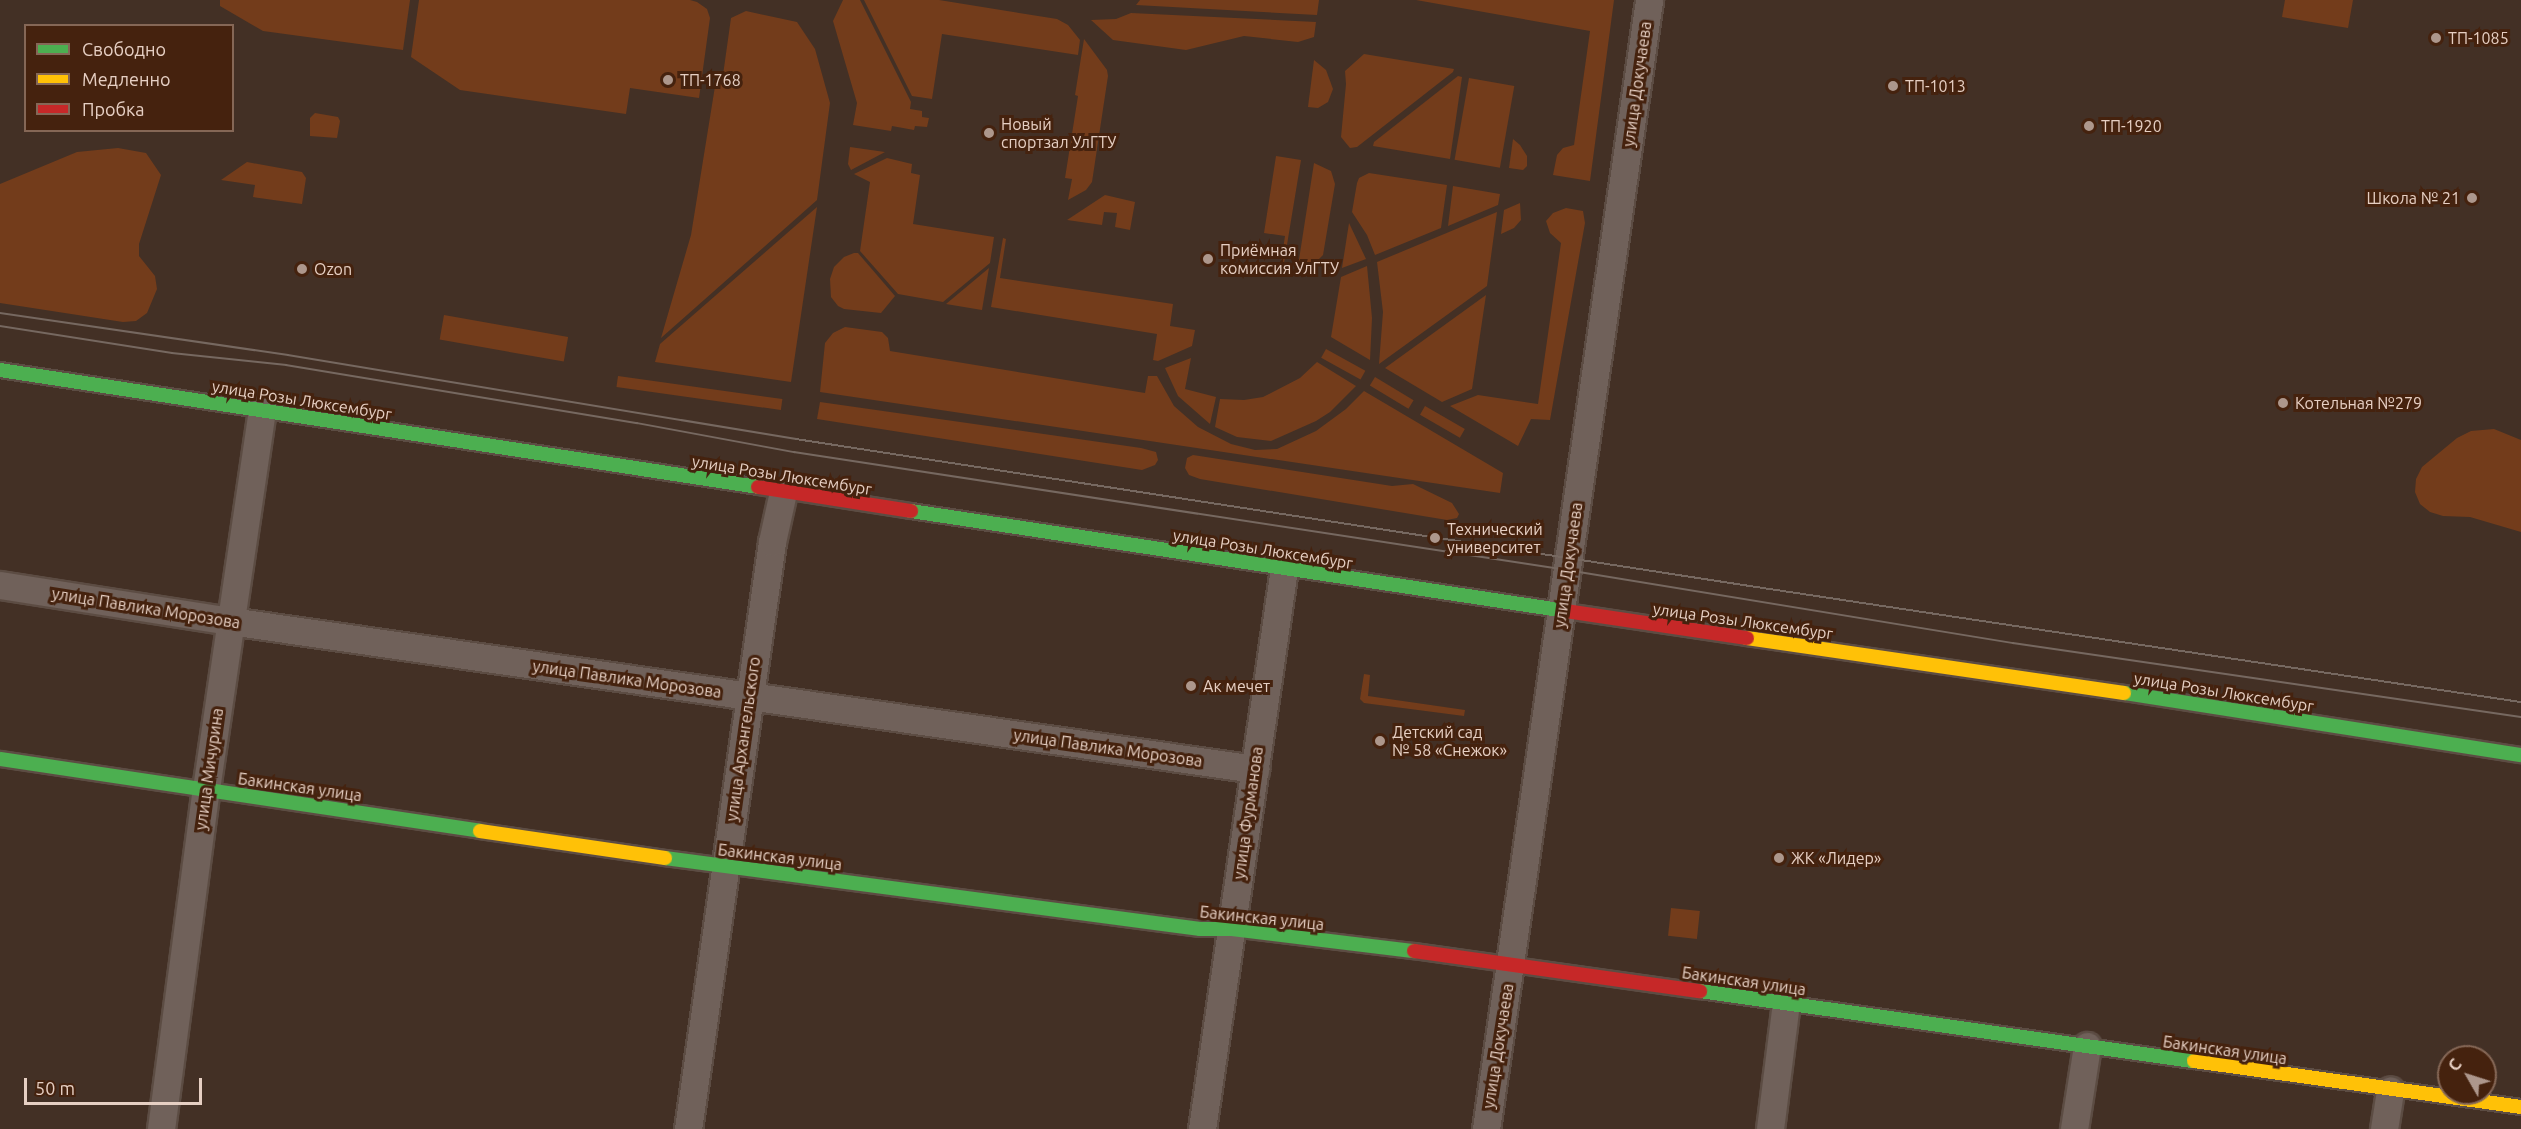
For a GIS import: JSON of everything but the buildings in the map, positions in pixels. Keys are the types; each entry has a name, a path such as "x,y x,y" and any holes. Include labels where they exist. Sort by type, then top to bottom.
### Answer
{"street":[{"name":"улица Докучаева","path":"1486,1129 1649,0"},
{"name":"улица Розы Люксембург","path":"0,370 1561,611 2238,710 2521,755"},
{"name":"улица Мичурина","path":"161,1129 206,789 262,411"},
{"name":"улица Архангельского","path":"688,1129 772,542 783,492"},
{"name":"улица Фурманова","path":"1202,1129 1284,568"},
{"name":"улица Павлика Морозова","path":"0,585 230,621 1255,769"},
{"name":"Бакинская улица","path":"0,759 725,867 1200,929 1231,929 1511,964 2521,1107"},
{"path":"1770,1129 1786,1004"},
{"path":"2074,1129 2087,1046"},
{"path":"2384,1129 2390,1090"}],"shaded area":[{"path":"220,0 410,0 403,50 263,31 220,6"},
{"path":"419,0 690,0 697,2 707,9 710,18 699,98 630,88 626,114 460,90 411,57"},
{"path":"843,0 860,0 911,102 910,109 922,111 922,117 929,118 927,127 915,126 914,130 892,126 891,131 853,125 857,103 833,21"},
{"path":"864,0 939,0 1057,19 1068,25 1080,40 1078,55 942,34 932,99 912,96"},
{"path":"1140,0 1319,0 1317,15 1136,5"},
{"path":"1416,0 1614,0 1590,181 1553,175 1557,155 1563,148 1574,145 1590,31"},
{"path":"2285,0 2353,0 2348,28 2282,17"},
{"path":"746,11 797,22 815,49 830,103 817,200 661,338 691,235 717,74 723,75 731,18"},
{"path":"1131,13 1316,22 1314,37 1298,42 1244,36 1186,50 1113,40 1091,20 1116,19"},
{"path":"1084,39 1107,70 1108,76 1092,182 1086,190 1068,200 1072,179 1065,178"},
{"path":"1364,54 1454,69 1357,147 1350,148 1341,137 1345,71"},
{"path":"1314,60 1326,70 1333,89 1328,102 1318,108 1308,107"},
{"path":"1458,76 1462,77 1450,159 1373,146 1374,142"},
{"path":"1469,78 1514,86 1500,168 1455,160"},
{"path":"315,113 338,117 340,121 337,138 310,136 310,118"},
{"path":"1513,139 1527,156 1527,166 1523,170 1509,168"},
{"path":"850,147 885,152 851,170 848,164"},
{"path":"118,148 146,153 161,175 139,244 139,256 155,276 157,289 147,313 136,321 123,322 0,303 0,184 77,152"},
{"path":"1276,156 1301,160 1284,263 1281,263 1285,236 1264,233"},
{"path":"887,158 912,164 911,173 920,175 913,224 994,237 990,263 943,302 898,294 860,251 870,182 854,174"},
{"path":"247,162 302,172 306,178 302,204 253,197 255,185 221,180"},
{"path":"1314,163 1331,171 1335,184 1323,255 1313,265 1298,266"},
{"path":"1369,173 1447,185 1441,228 1375,255 1367,235 1352,212 1359,178"},
{"path":"1453,186 1500,194 1498,205 1448,226"},
{"path":"1105,195 1135,202 1130,230 1115,227 1117,213 1104,212 1102,225 1067,220"},
{"path":"1520,203 1521,220 1514,228 1501,234 1504,210"},
{"path":"817,207 791,382 655,362 660,344"},
{"path":"1566,208 1583,211 1585,223 1550,420 1531,419 1518,446 1450,406 1478,395 1538,404 1561,243 1550,233 1546,221 1553,213"},
{"path":"1497,212 1487,286 1379,364 1383,312 1377,262"},
{"path":"1349,223 1366,259 1342,268"},
{"path":"1003,238 1006,239 1000,278 1173,304 1170,326 1195,330 1192,346 1158,361 1153,360 1157,334 991,307"},
{"path":"858,253 895,296 881,313 844,309 838,306 831,297 830,279 834,267 844,257"},
{"path":"1367,266 1372,318 1370,360 1331,337 1341,277"},
{"path":"989,268 982,310 946,304"},
{"path":"1486,295 1472,389 1442,402 1385,368"},
{"path":"444,315 568,337 564,361 440,340"},
{"path":"845,327 882,332 888,338 890,351 1145,393 1148,376 1157,376 1174,406 1198,427 1231,444 1255,450 1277,449 1316,431 1346,409 1364,391 1503,473 1500,493 820,392 825,343 833,333"},
{"path":"1326,349 1365,371 1361,380 1321,358"},
{"path":"1191,358 1185,389 1216,397 1210,424 1178,396 1165,368"},
{"path":"1317,362 1356,386 1330,412 1316,421 1271,441 1237,437 1215,427 1220,399 1244,400 1263,397 1300,378"},
{"path":"618,376 782,399 781,410 616,387"},
{"path":"1375,377 1414,400 1408,409 1370,386"},
{"path":"820,402 1141,448 1156,452 1158,460 1155,465 1142,470 817,419"},
{"path":"1425,406 1465,429 1460,438 1420,415"},
{"path":"2494,429 2521,440 2521,532 2470,517 2443,516 2430,512 2420,504 2415,492 2416,479 2422,467 2457,438 2471,431"},
{"path":"1193,455 1392,486 1413,484 1452,503 1459,514 1457,518 1447,520 1200,479 1189,475 1185,468 1187,458"},
{"path":"1364,674 1370,675 1368,696 1465,710 1464,716 1364,703 1360,699"},
{"path":"1671,908 1700,911 1697,939 1668,936"}],"tram line":[{"path":"0,313 288,355 796,439 2521,702"},
{"path":"0,326 172,353 286,365 637,423 794,452 1567,570 2013,643 2521,717"}],"traffic: fast":[{"path":"0,370 758,487"},
{"path":"911,511 1566,611"},
{"path":"2124,693 2521,755"},
{"path":"0,759 480,831"},
{"path":"665,858 1200,929 1231,929 1414,951"},
{"path":"1700,991 2194,1061"}],"traffic: slow":[{"path":"1747,638 2124,693"},
{"path":"480,831 665,858"},
{"path":"2194,1061 2521,1107"}],"traffic: jam":[{"path":"758,487 911,511"},
{"path":"1566,611 1747,638"},
{"path":"1414,951 1700,991"}],"place":[{"name":"ТП-1085","path":"2436,38"},
{"name":"ТП-1768","path":"668,80"},
{"name":"ТП-1013","path":"1893,86"},
{"name":"ТП-1920","path":"2089,126"},
{"name":"Новый спортзал УлГТУ","path":"989,133"},
{"name":"Школа № 21","path":"2472,198"},
{"name":"Приёмная комиссия УлГТУ","path":"1208,259"},
{"name":"Ozon","path":"302,269"},
{"name":"Котельная №279","path":"2283,403"},
{"name":"Технический университет","path":"1435,538"},
{"name":"Ак мечет","path":"1191,686"},
{"name":"Детский сад № 58 «Снежок»","path":"1380,741"},
{"name":"ЖК «Лидер»","path":"1779,858"}]}
